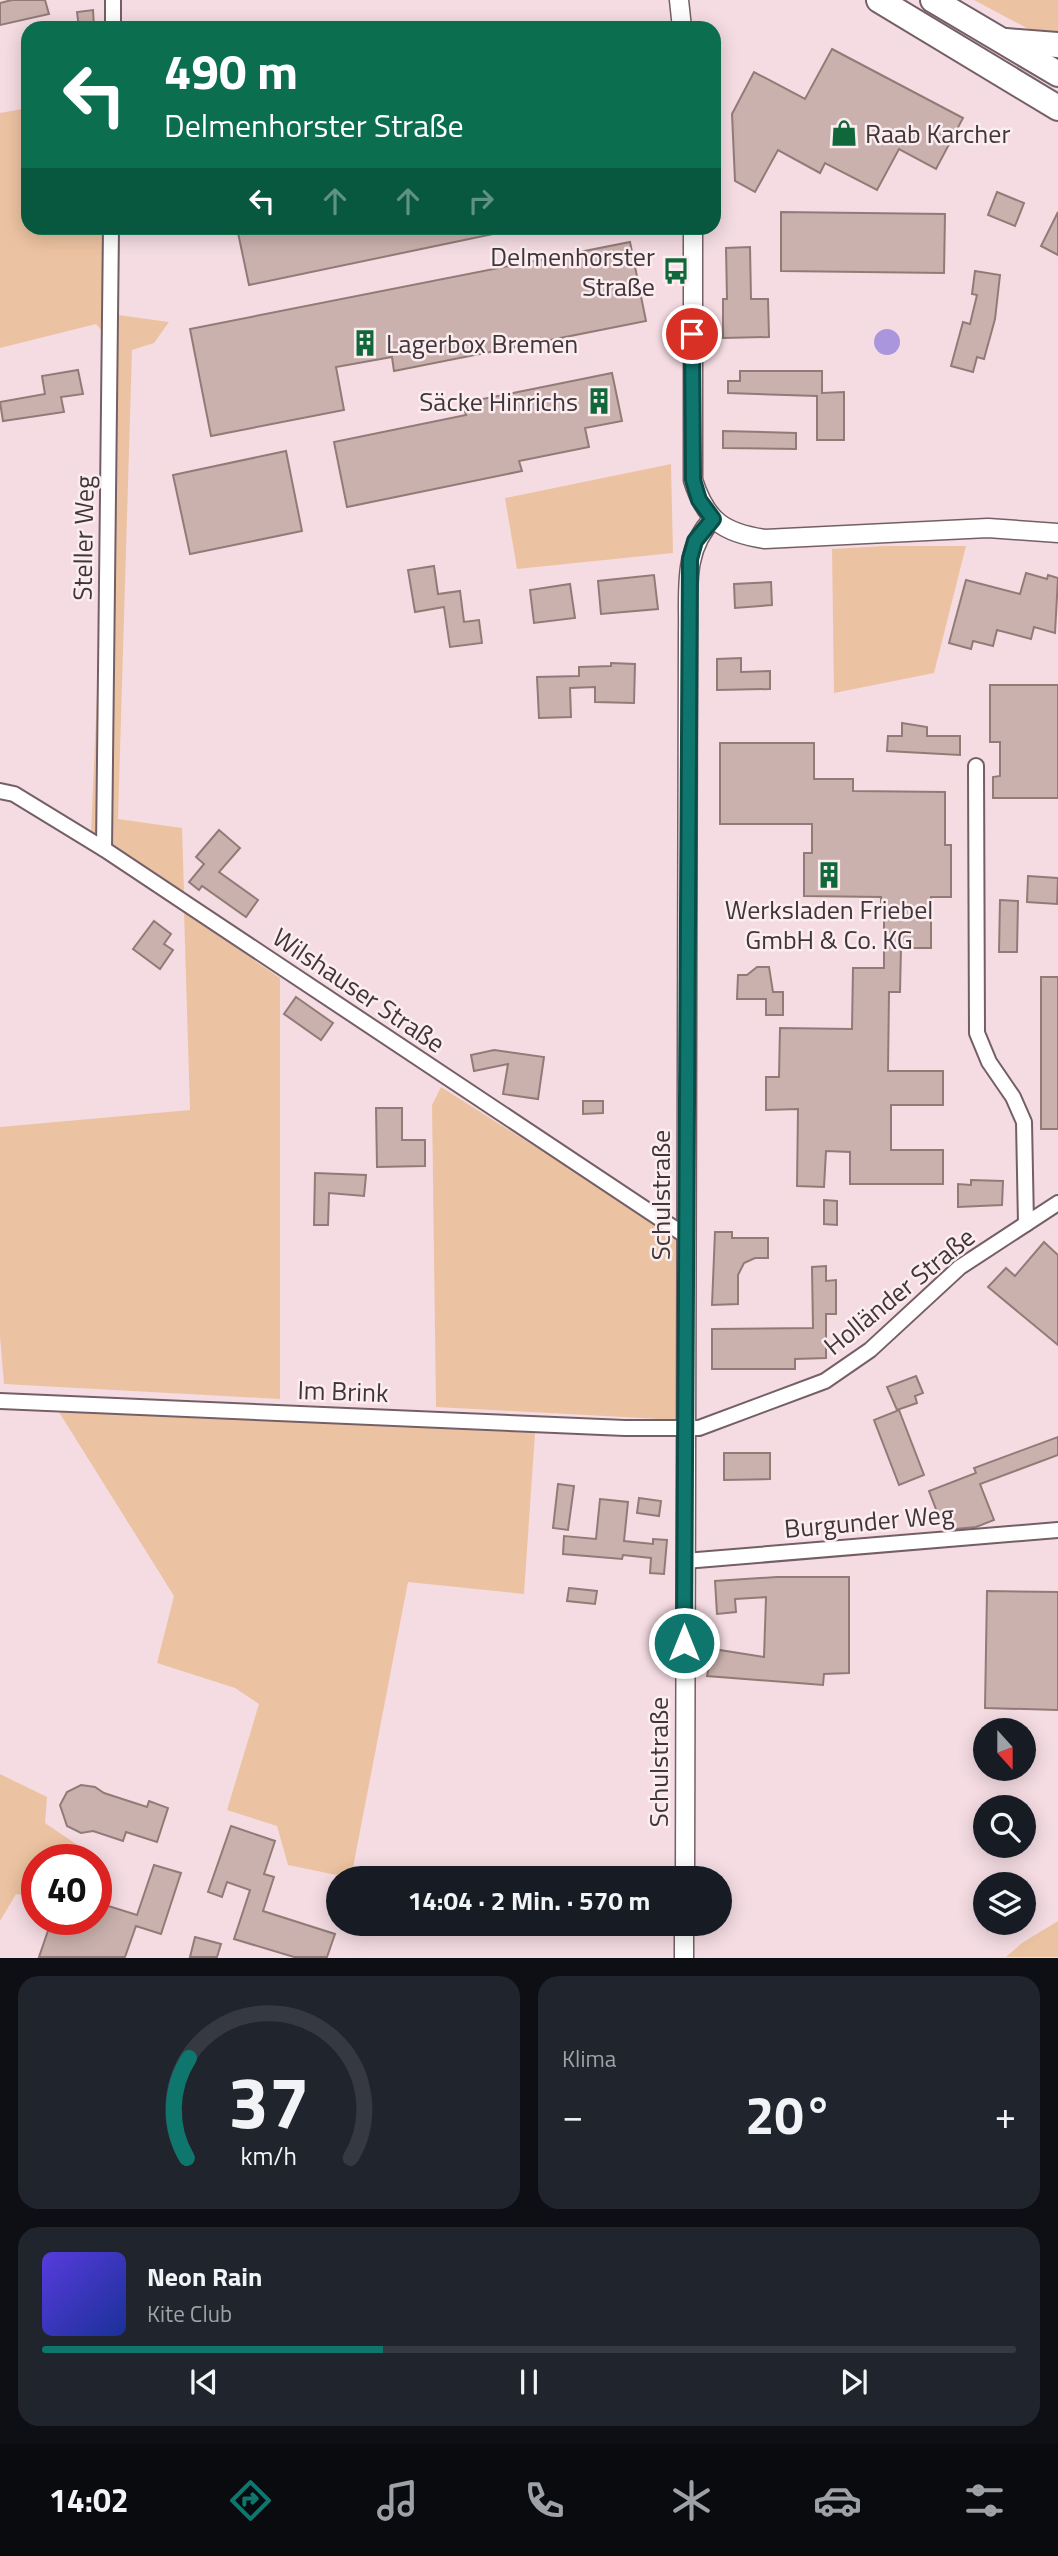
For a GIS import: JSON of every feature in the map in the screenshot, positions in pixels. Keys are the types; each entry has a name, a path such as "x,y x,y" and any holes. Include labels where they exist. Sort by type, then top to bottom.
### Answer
{"highway":[{"path":"879,0 1058,108"},
{"path":"933,0 1058,74"},
{"path":"1001,40 1058,45"}],"street":[{"path":"113,0 113,21"},
{"path":"679,0 681,21"},
{"name":"Steller Weg","path":"104,849 111,235"},
{"path":"693,235 693,480 699,500 713,519 735,534 765,539 988,528 1058,533"},
{"name":"Schulstraße","path":"685,1866 690,559 695,541 713,519"},
{"path":"976,766 976,1033 989,1062 1013,1097 1024,1122 1026,1224"},
{"name":"Wilshauser Straße","path":"0,791 14,794 104,849 686,1236"},
{"name":"Holländer Straße","path":"685,1428 699,1428 825,1381 870,1350 960,1267 1058,1203"},
{"name":"Im Brink","path":"0,1401 625,1428 685,1428"},
{"name":"Burgunder Weg","path":"685,1561 1058,1530"},
{"path":"684,1936 684,1958"}],"shaded area":[{"path":"974,0 1058,0 1058,32 1036,33"},
{"path":"21,109 21,235 120,235 118,315 169,322 154,343 132,350 118,819 182,828 184,892 91,834 112,342 96,324 0,348 0,113"},
{"path":"887,329 896,333 900,342 896,351 887,355 878,351 874,342 878,333"},
{"path":"671,464 673,553 517,569 505,498"},
{"path":"966,546 934,673 834,693 832,549"},
{"path":"184,912 280,978 280,1399 4,1384 0,1336 0,1127 190,1110"},
{"path":"441,1087 676,1236 678,1420 436,1407 432,1105"},
{"path":"57,1409 535,1433 524,1594 408,1582 353,1866 326,1866 326,1873 288,1865 277,1826 227,1810 259,1704 235,1688 157,1663 174,1596"},
{"path":"0,1774 47,1797 45,1823 76,1844 21,1844 21,1895 16,1894 0,1921"},
{"path":"1058,1921 1058,1957 1006,1957 1022,1943"}],"building":[{"path":"12,0 45,0 49,14 0,25 0,3"},
{"path":"93,10 94,21 78,21 77,12"},
{"name":"Raab Karcher","path":"832,49 963,118 936,169 899,149 877,190 825,163 820,173 778,150 755,192 735,181 732,114 754,72 805,99"},
{"path":"997,192 1024,203 1015,226 988,215"},
{"path":"781,212 945,214 944,273 781,271"},
{"path":"1058,212 1058,255 1041,246"},
{"path":"238,235 488,235 249,285"},
{"name":"Lagerbox Bremen","path":"630,242 646,321 394,371 392,357 336,367 344,410 211,436 190,329"},
{"path":"750,247 751,299 768,299 769,337 723,338 723,299 727,299 726,248"},
{"path":"975,271 1000,275 995,319 984,359 977,357 973,372 951,366 963,322 970,324 977,295 972,294"},
{"path":"78,370 83,394 61,397 64,412 3,421 0,402 45,394 42,376"},
{"path":"740,371 822,371 822,393 844,392 844,440 817,440 817,396 728,393 728,381 740,381"},
{"path":"612,373 622,421 585,428 589,447 519,461 522,471 347,507 334,442 466,415 463,403"},
{"path":"723,431 796,433 796,449 723,448"},
{"path":"286,451 302,531 190,554 173,475"},
{"path":"434,566 438,594 460,591 464,622 479,620 482,643 450,647 444,607 415,612 408,570"},
{"path":"1026,573 1047,579 1048,575 1058,578 1055,633 1034,627 1031,639 997,630 993,646 973,641 971,649 949,643 966,580 1020,594"},
{"path":"654,575 658,609 601,614 598,581"},
{"path":"771,582 772,605 735,608 734,584"},
{"path":"570,584 575,618 534,623 530,590"},
{"path":"741,658 741,672 770,671 770,689 717,690 717,659"},
{"path":"611,663 635,664 634,703 595,702 595,687 570,688 571,717 539,718 537,677 579,676 579,667 611,666"},
{"path":"990,685 1058,685 1058,798 993,798 993,777 1000,776 1000,742 990,742"},
{"path":"902,723 927,727 927,736 960,736 960,755 887,751 888,736 902,736"},
{"path":"720,743 814,743 814,779 853,779 853,791 945,792 945,845 951,845 951,897 931,897 931,948 901,948 900,992 889,992 888,1071 943,1071 943,1105 891,1105 891,1150 943,1150 943,1184 850,1184 850,1152 826,1151 824,1187 797,1186 798,1109 766,1110 766,1077 779,1077 780,1028 852,1029 853,968 884,968 884,907 881,907 881,897 804,896 804,853 812,853 812,824 720,824"},
{"path":"219,830 240,848 219,872 258,900 246,917 202,886 199,890 189,882 204,864 196,857"},
{"path":"1028,876 1058,878 1057,904 1027,902"},
{"path":"1000,900 1018,901 1017,952 999,952"},
{"path":"154,921 171,934 164,944 173,950 160,969 133,949"},
{"path":"757,967 769,967 773,992 783,992 783,1015 766,1015 766,999 737,999 738,975 747,975"},
{"path":"1041,977 1058,977 1058,1129 1041,1129"},
{"path":"296,997 333,1023 321,1040 284,1014"},
{"path":"494,1050 544,1057 538,1099 503,1094 508,1064 474,1071 471,1055"},
{"path":"583,1101 603,1101 603,1113 583,1114"},
{"path":"376,1108 402,1108 402,1140 425,1140 425,1166 377,1167"},
{"path":"315,1173 366,1175 364,1196 329,1193 328,1225 314,1225"},
{"path":"971,1180 1003,1181 1002,1205 958,1207 958,1184 971,1185"},
{"path":"824,1200 837,1201 837,1225 824,1224"},
{"path":"715,1232 732,1232 732,1238 768,1238 768,1258 755,1258 744,1263 738,1275 738,1304 712,1305"},
{"path":"1044,1242 1058,1255 1058,1345 988,1287 1006,1268 1015,1276"},
{"path":"826,1266 826,1281 836,1280 836,1314 826,1314 826,1358 795,1359 795,1369 712,1369 712,1329 813,1328 812,1267"},
{"path":"916,1376 923,1393 915,1396 917,1403 897,1410 887,1387"},
{"path":"899,1410 924,1475 899,1485 874,1420"},
{"path":"1058,1437 1058,1455 980,1484 994,1520 976,1527 944,1530 929,1491 976,1473 974,1468"},
{"path":"724,1453 770,1453 770,1479 724,1480"},
{"path":"558,1484 574,1486 568,1530 553,1528"},
{"path":"639,1498 661,1501 659,1516 637,1513"},
{"path":"600,1499 628,1502 624,1541 653,1544 653,1539 667,1540 664,1574 650,1573 651,1558 623,1555 622,1559 563,1554 564,1536 596,1539"},
{"path":"777,1577 849,1577 849,1673 824,1674 823,1685 707,1676 713,1649 764,1657 766,1597 735,1599 736,1612 717,1614 715,1581"},
{"path":"569,1588 597,1591 595,1604 567,1601"},
{"path":"987,1591 1058,1592 1058,1710 985,1708"},
{"path":"81,1785 95,1787 104,1793 147,1807 149,1801 168,1808 157,1842 126,1832 123,1841 93,1831 81,1833 67,1826 60,1805 67,1792"},
{"path":"231,1826 275,1841 264,1874 274,1877 263,1911 326,1931 326,1936 334,1936 327,1957 294,1957 234,1939 250,1890 227,1882 222,1897 208,1892"},
{"path":"154,1865 181,1873 161,1934 136,1926 125,1957 39,1957 47,1935 112,1935 112,1907 137,1915"},
{"path":"195,1937 221,1944 217,1957 190,1957"}],"place":[{"name":"Raab Karcher","path":"844,133"},
{"name":"Delmenhorster Straße","path":"676,271"},
{"name":"Lagerbox Bremen","path":"365,343"},
{"name":"Säcke Hinrichs","path":"599,401"},
{"name":"Werksladen Friebel GmbH & Co. KG","path":"829,875"}],"route":[{"path":"684,1643 690,559 695,541 713,519 699,500 693,480 692,334"}]}
